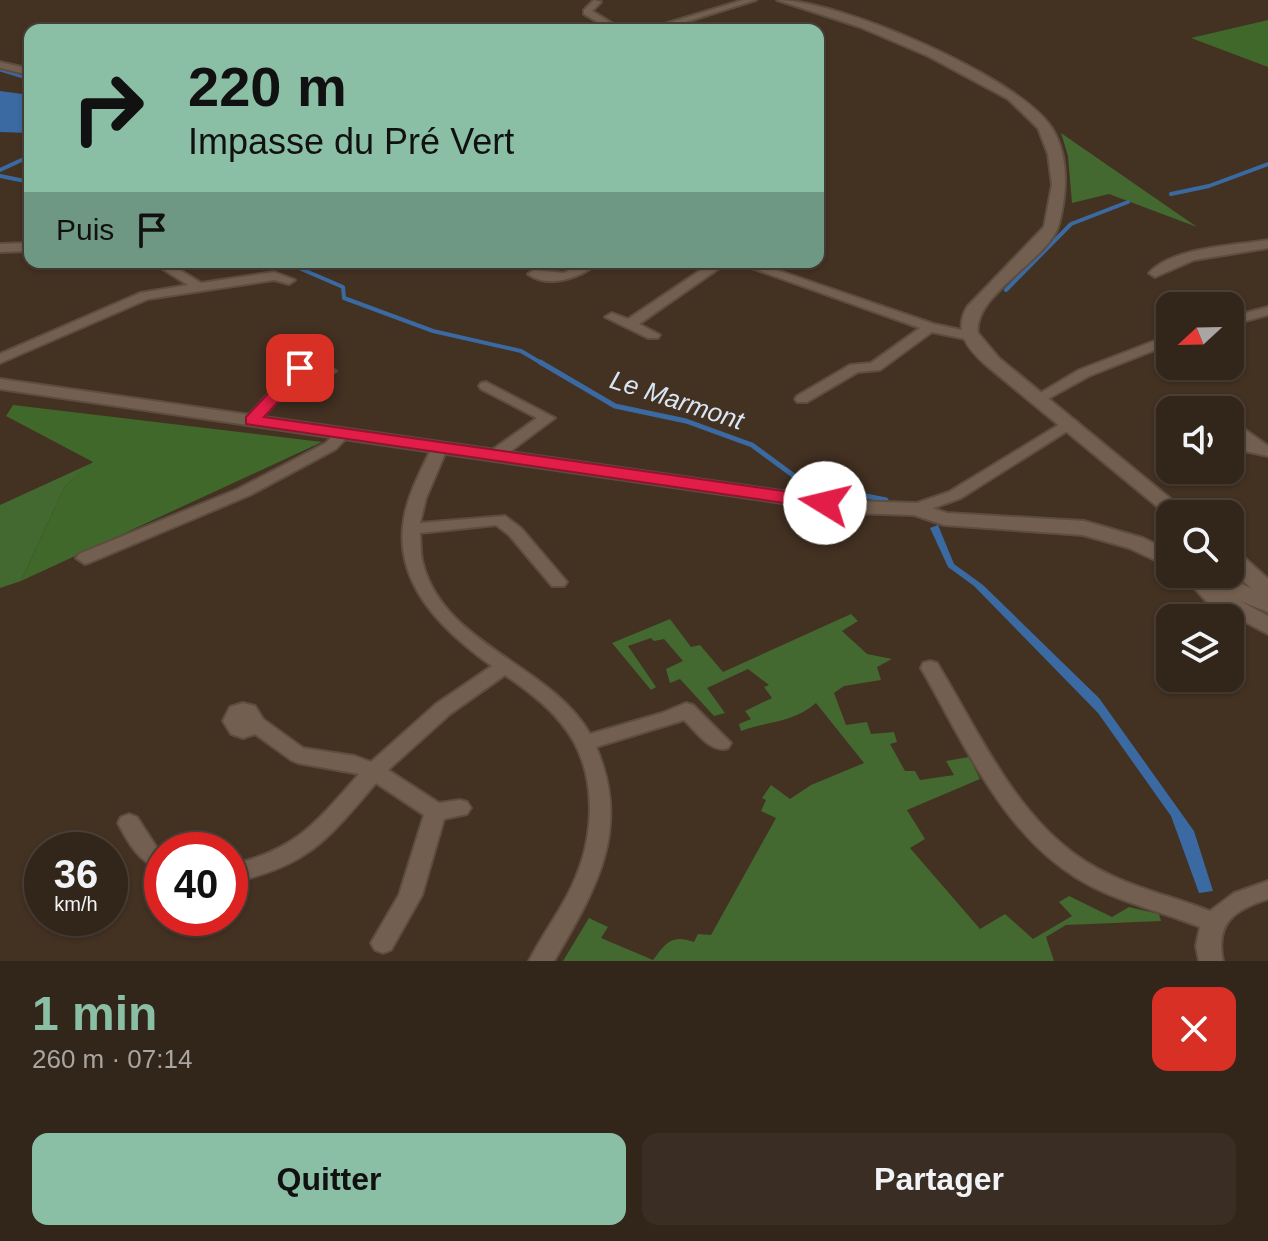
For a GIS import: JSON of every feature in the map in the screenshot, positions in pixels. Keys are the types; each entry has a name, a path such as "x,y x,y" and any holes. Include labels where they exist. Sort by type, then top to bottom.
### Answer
{"main road":[{"path":"782,0 906,42 1000,88 1029,109 1044,127 1058,171 1055,217 1044,237 973,311 968,322 970,336 980,350 1162,500"},
{"path":"0,384 851,507 917,509 940,519 1084,528 1136,543 1156,553"},
{"path":"1244,570 1268,591"},
{"path":"1207,588 1214,596 1268,626"},
{"path":"1230,588 1268,604"}],"street":[{"path":"670,24 752,0"},
{"path":"597,2 587,12 608,24"},
{"path":"0,65 24,71"},
{"path":"1155,273 1162,265 1268,244"},
{"path":"0,248 24,247"},
{"path":"168,268 196,285"},
{"path":"534,274 566,277 582,268"},
{"path":"629,324 713,268"},
{"path":"758,268 930,327 970,336"},
{"path":"0,359 145,296 196,285 282,276"},
{"path":"1244,317 1268,311"},
{"path":"612,317 653,335"},
{"path":"802,399 855,368 875,367 930,327"},
{"path":"1039,398 1084,373 1156,345"},
{"path":"252,420 300,368 329,371"},
{"path":"486,386 547,418 498,449 494,456"},
{"path":"917,509 955,495 1070,423"},
{"path":"1244,433 1267,452"},
{"path":"85,558 244,492 331,446 341,435"},
{"path":"1244,447 1267,452"},
{"path":"439,449 419,492 411,529 417,567 435,605 463,637 547,696 566,714 584,743 600,789 600,835 592,865 575,904 541,961"},
{"path":"411,529 499,520 512,530 545,572 558,582"},
{"path":"248,870 272,864 296,853 319,836 375,772 465,692 504,667"},
{"path":"930,668 1017,813 1054,852 1101,882 1212,922"},
{"path":"584,743 668,719 686,710 721,743"},
{"path":"254,723 298,755 355,764 375,772 436,812 460,808"},
{"path":"383,943 404,916 414,893 436,812"},
{"path":"129,823 144,846"},
{"path":"1211,961 1207,948 1212,922 1225,906 1268,890"}],"green space":[{"path":"1268,20 1268,67 1191,38"},
{"path":"1061,133 1197,227 1109,194 1072,203 1068,156"},
{"path":"13,405 322,442 21,581 65,486 93,462 6,416"},
{"path":"94,462 65,486 21,581 0,588 0,505"},
{"path":"851,614 858,621 842,631 867,654 892,659 877,667 881,680 844,686 834,693 846,725 867,722 871,734 894,732 897,742 890,744 905,771 915,771 920,780 954,775 946,761 969,757 980,779 907,810 925,839 910,848 980,929 1005,914 1033,939 1072,916 1059,902 1069,896 1112,917 1129,907 1159,914 1161,921 1066,925 1046,937 1054,961 563,961 589,918 608,927 601,938 653,960 674,940 694,942 698,934 711,935 776,818 761,811 766,800 762,798 771,785 790,799 811,785 864,763 816,703 789,718 741,731 739,724 751,719 745,711 772,698 764,687 769,685 748,669 707,688 725,713 714,716 680,679 670,683 666,669 683,661 664,639 654,641 651,638 628,646 656,687 651,690 612,643 670,619 691,647 700,645 723,672"}],"water":[{"path":"0,91 24,94 24,133 0,132"},
{"path":"938,525 954,564 983,585 1099,698 1194,831 1213,891 1199,893 1171,816 1098,713 974,586 948,567 930,528"}],"waterway":[{"name":"Le Marmont","path":"0,70 24,77"},
{"name":"Le Marmont","path":"0,170 24,159"},
{"path":"1171,194 1209,186 1268,164"},
{"name":"Le Marmont","path":"0,176 24,181"},
{"path":"1006,290 1071,224 1128,202"},
{"name":"Le Marmont","path":"299,268 343,287 344,298 433,331 521,351 543,364"},
{"name":"Le Marmont","path":"540,362 615,406 686,421 752,445 805,484 886,500"}],"route":[{"path":"300,368 252,420 825,503"}]}
